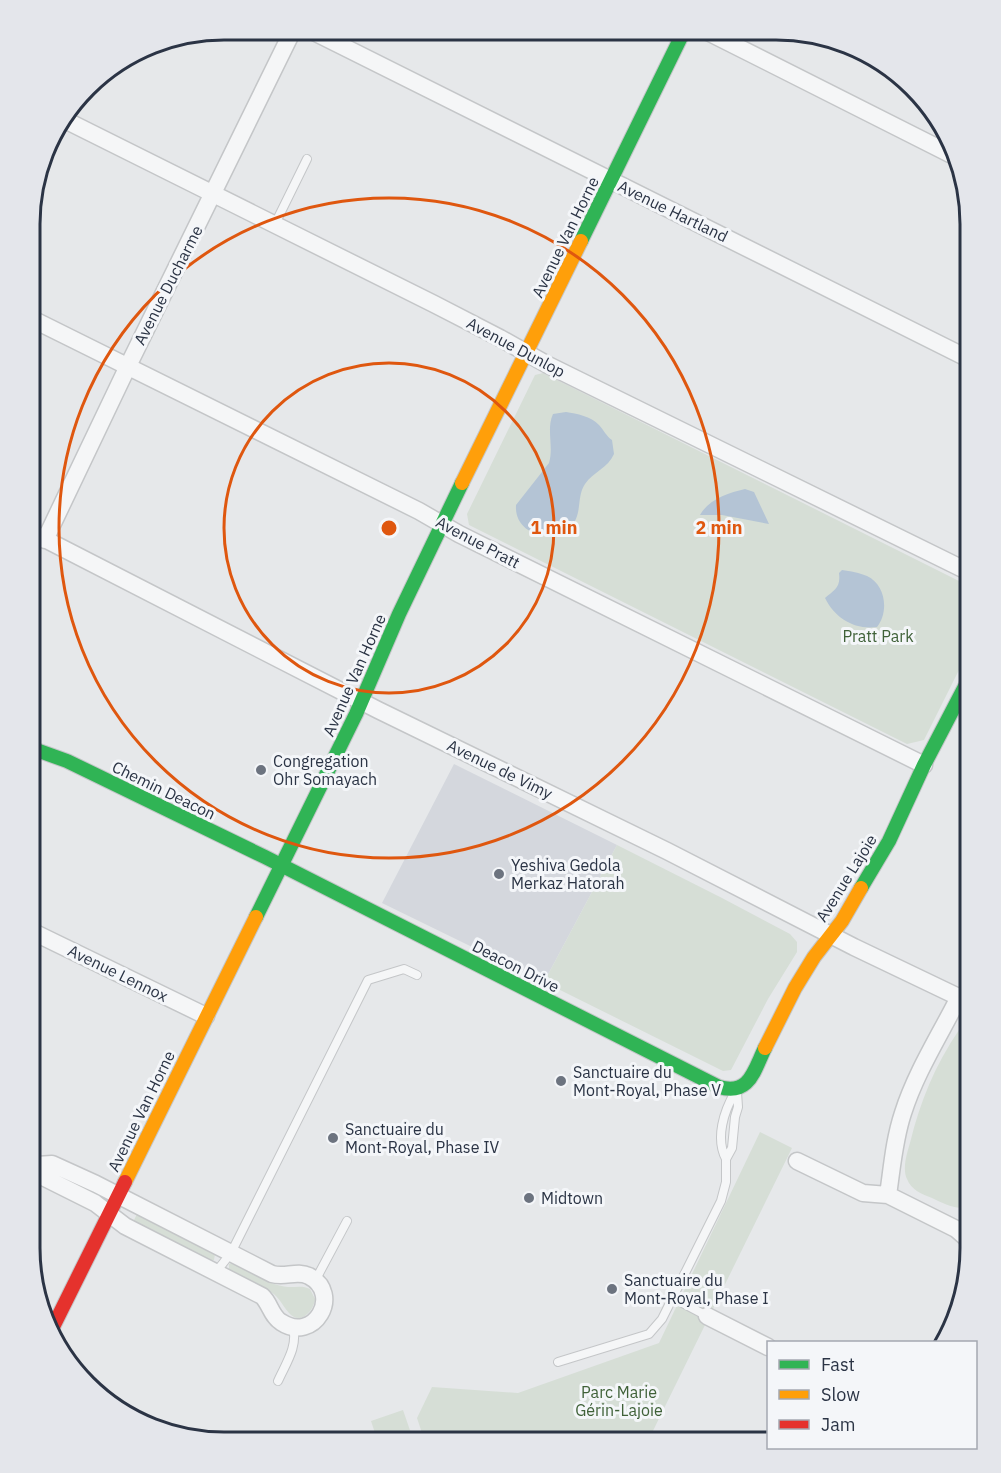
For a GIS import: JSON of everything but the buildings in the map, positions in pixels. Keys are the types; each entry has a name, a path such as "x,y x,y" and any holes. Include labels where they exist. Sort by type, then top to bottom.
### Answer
{"main road":[{"name":"Avenue Van Horne","path":"56,1322 282,866 442,524 680,40"},
{"name":"Avenue Lajoie","path":"737,1090 748,1082 787,1002 814,957 842,921 889,841 924,765 961,695"},
{"name":"Chemin Deacon","path":"40,751 67,761 282,866"},
{"name":"Deacon Drive","path":"282,866 719,1087 737,1090"}],"street":[{"name":"Avenue Ducharme","path":"40,532 128,366 288,40"},
{"name":"Avenue Hartland","path":"330,40 961,355"},
{"path":"722,40 946,152"},
{"name":"Avenue Dunlop","path":"71,123 214,193 548,365 961,568"},
{"name":"Avenue Pratt","path":"40,323 924,765"},
{"name":"Avenue de Vimy","path":"40,537 361,700 667,850 830,935 960,997"},
{"name":"Avenue Lennox","path":"40,936 206,1016"},
{"path":"888,1195 895,1142 903,1114 924,1062 960,1006"},
{"path":"797,1161 863,1193 888,1195 960,1233"},
{"path":"40,1163 52,1164 272,1274 308,1275 320,1286 324,1298 321,1313 317,1320 303,1327 281,1323 275,1317 268,1300 262,1296 125,1226 95,1203 43,1177 40,1172"},
{"path":"956,1229 960,1226"},
{"path":"707,1316 767,1346"}],"lane":[{"path":"275,224 307,159"},
{"path":"216,1272 231,1253 368,980 404,969 417,975"},
{"path":"558,1362 649,1334 662,1319 721,1201 726,1182 726,1159 732,1148 738,1107 737,1090"},
{"path":"315,1281 347,1221"},
{"path":"673,1299 707,1316"},
{"path":"278,1381 296,1338 293,1326"}],"shaded area":[{"name":"Yeshiva Gedola Merkaz Hatorah","path":"454,764 617,845 544,982 382,903"}],"green space":[{"name":"Pratt Park","path":"543,373 961,582 961,667 924,740 907,744 469,525 467,514 535,375"},
{"path":"617,845 790,934 797,942 797,952 768,999 731,1070 723,1071 544,982"},
{"path":"959,1030 960,1208 914,1189 907,1179 905,1166 918,1113 929,1084"},
{"name":"Parc Marie Gérin-Lajoie","path":"760,1132 792,1148 652,1432 422,1432 417,1418 432,1387 518,1393 659,1343"},
{"path":"137,1214 213,1252 214,1260 209,1260 133,1222"},
{"path":"233,1263 276,1284 310,1289 315,1299 312,1308 302,1317 293,1317 271,1292 229,1270 229,1264"},
{"path":"403,1410 411,1432 375,1432 371,1421"}],"water":[{"path":"566,412 584,416 596,422 612,440 614,454 582,489 574,523 562,532 544,535 527,529 521,523 516,505 549,463 550,426 553,414"},
{"path":"745,489 754,492 769,524 722,515 700,515 714,501"},
{"path":"842,570 867,576 882,592 883,614 877,627 861,627 846,621 829,605 825,598 838,585 839,573"}],"traffic: fast":[{"path":"581,241 680,40"},
{"path":"256,917 356,714 399,614 462,483"},
{"path":"861,888 889,841 924,765 961,695"},
{"path":"40,751 67,761 265,857 719,1087 738,1088 750,1079 765,1048"}],"traffic: slow":[{"path":"462,483 581,241"},
{"path":"765,1048 795,988 814,957 842,921 861,888"},
{"path":"125,1182 256,917"}],"traffic: jam":[{"path":"56,1322 125,1182"}],"place":[{"name":"Congregation Ohr Somayach","path":"261,770"},
{"name":"Yeshiva Gedola Merkaz Hatorah","path":"499,874"},
{"name":"Sanctuaire du Mont-Royal, Phase V","path":"561,1081"},
{"name":"Sanctuaire du Mont-Royal, Phase IV","path":"333,1138"},
{"name":"Midtown","path":"529,1198"},
{"name":"Sanctuaire du Mont-Royal, Phase I","path":"612,1289"}]}
